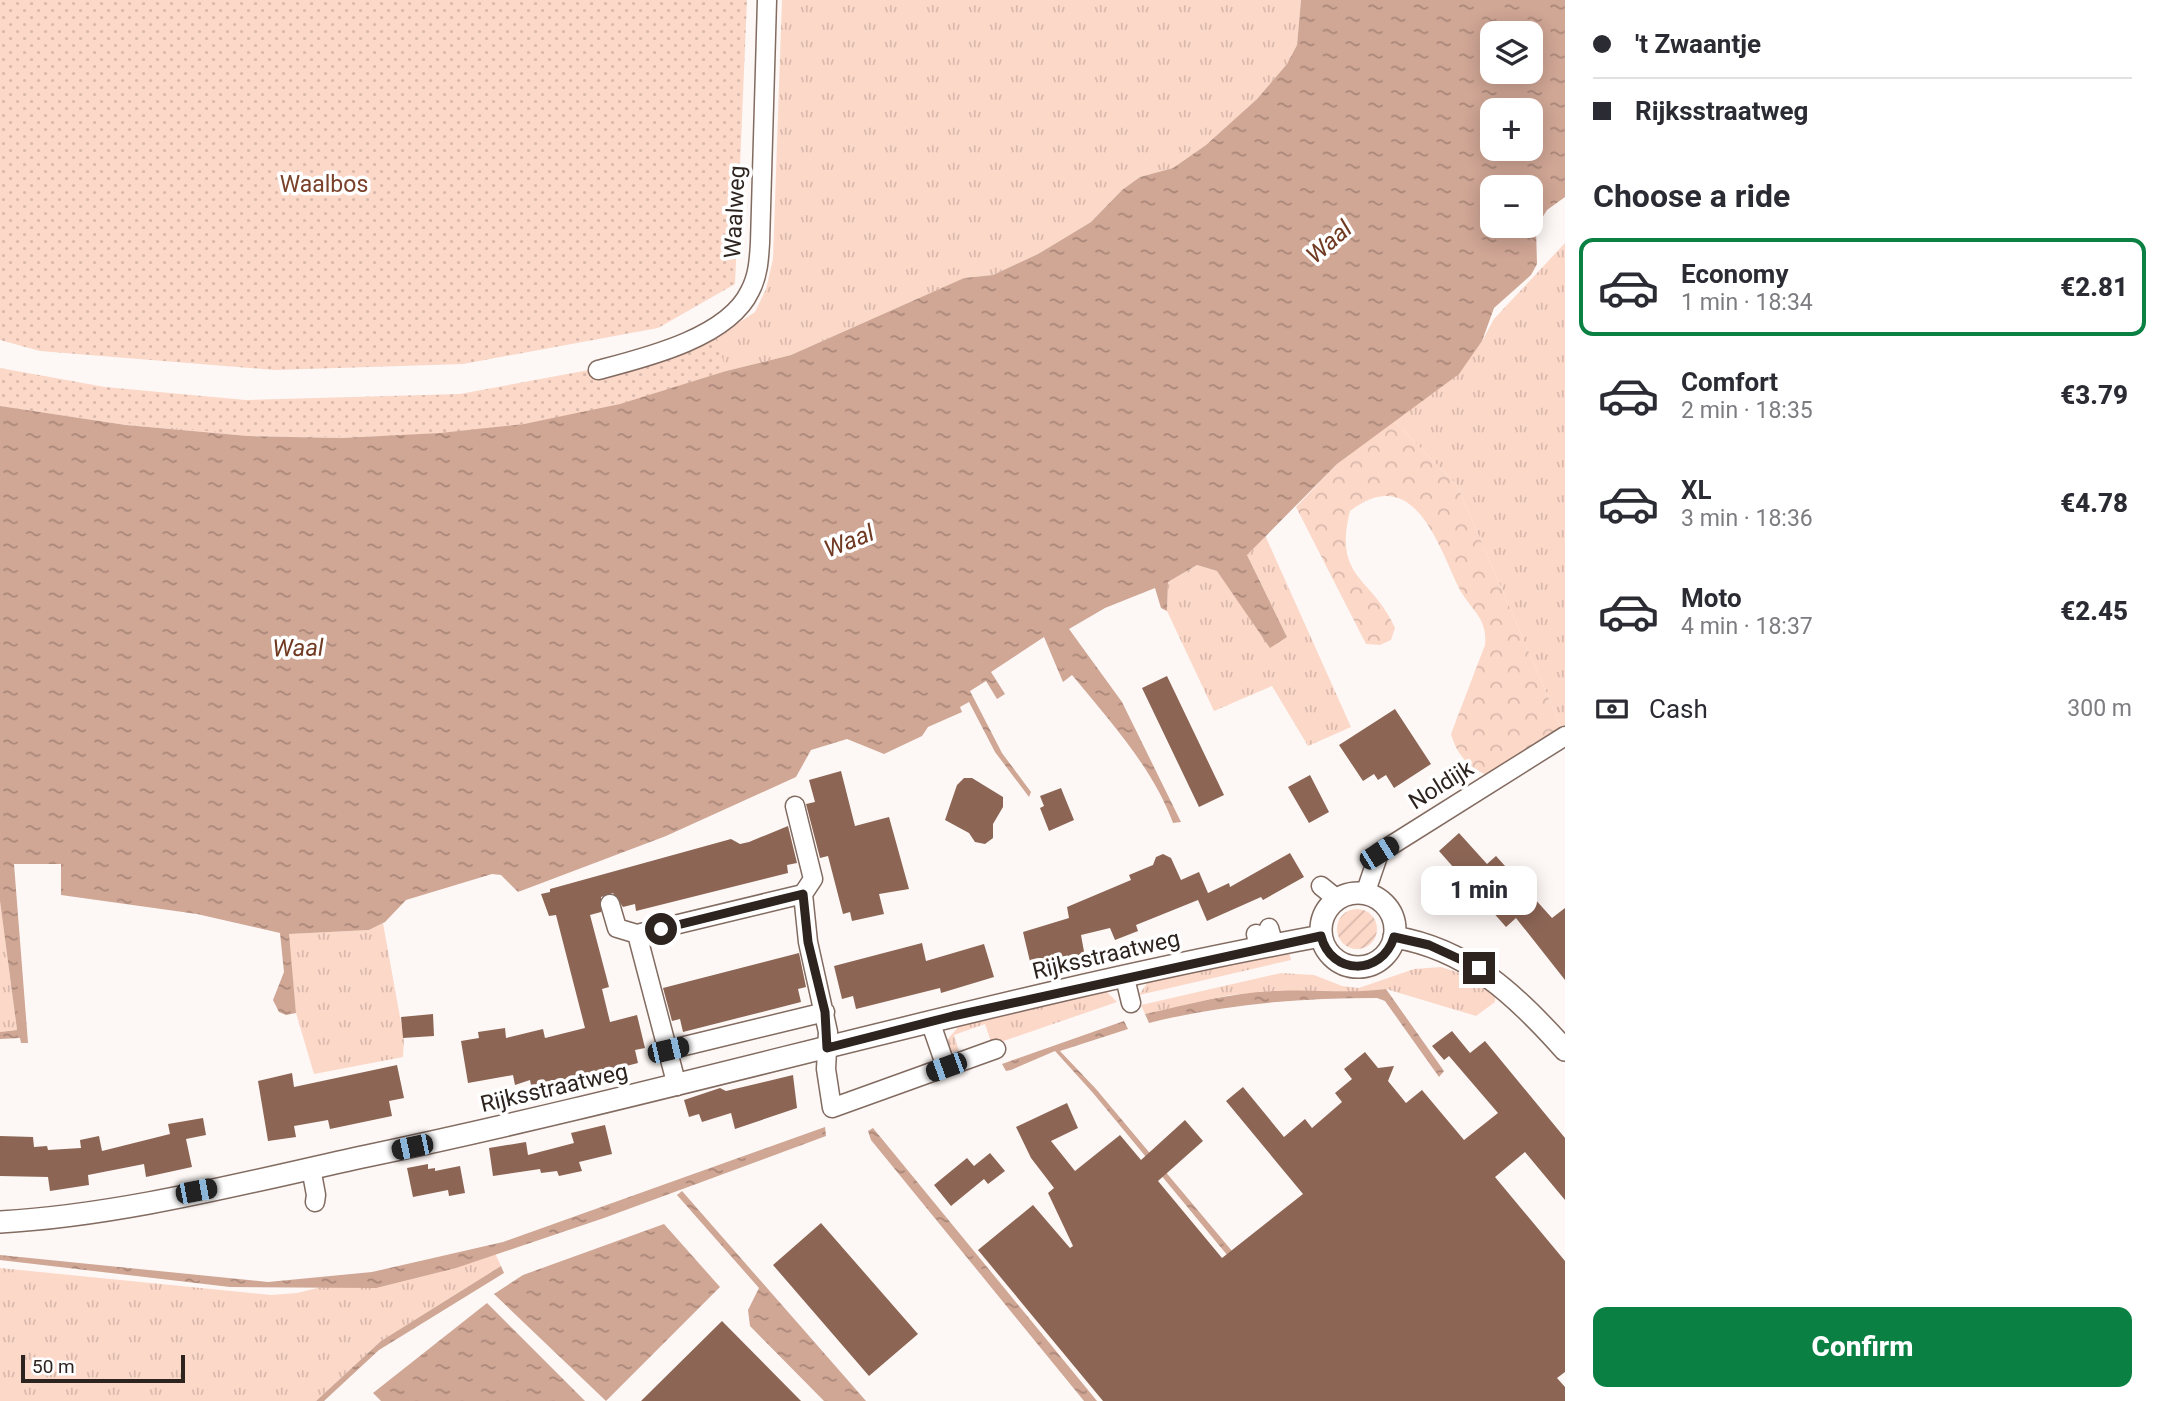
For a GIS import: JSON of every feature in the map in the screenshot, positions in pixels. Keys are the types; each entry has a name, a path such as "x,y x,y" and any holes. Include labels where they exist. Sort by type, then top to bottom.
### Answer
{"street":[{"name":"Waalweg","path":"598,370 654,354 704,334 743,303 751,290 758,267 760,243 767,0"},
{"name":"Noldijk","path":"1365,894 1379,853 1565,736"},
{"path":"796,806 813,878 803,894 808,942 825,1012 826,1069 832,1108 996,1049"},
{"path":"1329,893 1365,894 1378,899 1388,909 1394,922 1394,937 1384,957 1371,965 1357,967 1336,960 1326,949 1321,936 1323,915 1329,893"},
{"path":"610,904 617,928 637,934 803,894"},
{"path":"637,934 677,1086"},
{"name":"Rijksstraatweg","path":"0,1222 103,1210 514,1125 930,1021 1125,978 1264,939 1321,936"},
{"path":"1394,937 1429,945 1479,968 1507,989 1565,1050"},
{"path":"1125,978 1130,1003"},
{"path":"668,1050 825,1012"},
{"path":"930,1021 946,1067"},
{"path":"311,1168 315,1202"}],"green space":[{"name":"Waalbos","path":"0,0 747,0 735,284 658,328 463,364 275,370 40,351 0,340"},
{"path":"782,0 1301,0 1297,45 1287,64 1257,99 1206,145 1173,168 1140,177 1122,190 1091,222 1038,254 993,275 964,278 791,355 726,371 620,404 524,424 440,433 342,438 248,436 126,425 0,406 0,376 36,383 172,399 200,411 257,412 273,405 513,391 697,350 755,312 766,289 773,259"},
{"path":"1565,243 1565,727 1562,729 1457,485 1393,420 1433,393 1482,341 1494,319"},
{"path":"716,335 726,371 620,404 542,421 465,431 388,436 233,433 0,406 0,368 105,387 246,400 460,394 648,359"},
{"path":"1393,420 1457,485 1562,729 1486,775 1464,759 1451,734 1485,645 1484,627 1463,596 1421,515 1407,502 1391,496 1372,498 1350,511 1346,534 1351,565 1386,611 1395,628 1391,640 1380,645 1366,644 1296,507 1337,464"},
{"path":"1265,535 1351,727 1308,746 1272,686 1214,711 1167,611 1168,582 1197,565 1217,571 1287,637 1247,555"},
{"path":"0,901 17,1030 0,1032"},
{"path":"1357,909 1371,915 1377,929 1371,943 1357,949 1343,943 1337,929 1343,915"},
{"path":"383,923 404,1039 403,1057 314,1074 296,1013 288,934 369,930"},
{"path":"1289,951 1291,960 1139,995 1147,983"},
{"path":"1441,967 1457,972 1495,995 1495,1002 1476,1016 1386,989 1360,992 1278,991 1230,995 1145,1014 1141,1005 1281,973 1314,975 1342,986 1359,988 1414,969"},
{"path":"1107,992 1117,1002 992,1045 985,1024 954,1035 959,1051 950,1052 948,1039 960,1025"},
{"path":"491,1245 501,1266 381,1341 316,1401 0,1401 0,1268 271,1295 297,1293"}],"water":[{"name":"Waal","path":"1301,0 1565,0 1565,197 1547,210 1543,217 1543,175 1480,175 1480,238 1536,238 1537,264 1531,275 1494,308 1482,341 1459,374 1337,464 1247,555 1287,637 1270,648 1217,571 1197,565 1168,582 1167,611 1161,608 1155,588 1105,608 1069,629 1122,702 1181,822 1173,823 1142,764 1072,675 1063,682 1044,637 991,672 1005,694 997,699 986,681 970,691 1002,753 1031,792 1029,797 995,752 969,702 960,707 962,712 928,727 922,736 884,754 847,739 811,750 796,777 666,836 518,892 501,875 492,874 406,900 385,922 369,930 289,934 296,1013 286,1015 279,1012 273,1000 284,972 280,933 197,914 61,895 61,864 14,864 28,1043 21,1043 20,1038 0,1039 0,1032 17,1030 0,901 0,406 126,425 248,436 342,438 440,433 524,424 620,404 726,371 791,355 964,278 993,275 1038,254 1091,222 1122,190 1140,177 1173,168 1206,145 1257,99 1287,64 1297,45"},
{"path":"1386,989 1444,1071 1439,1077 1385,1001 1377,998 1262,1003 1149,1023 1145,1014 1211,999 1261,992"},
{"path":"1124,1021 1128,1029 1060,1051 1096,1089 1358,1401 1348,1401 1093,1093 1055,1051 1011,1070 1006,1071 1002,1064"},
{"path":"825,1127 826,1136 604,1218 456,1268 376,1288 230,1287 0,1260 0,1255 268,1282 372,1272 503,1242"},
{"path":"873,1128 1097,1401 1084,1401 871,1140 868,1131"},
{"path":"682,1191 866,1401 824,1401 750,1326 748,1310 759,1288 677,1195"},
{"path":"664,1224 720,1287 606,1401 494,1294 523,1275"},
{"path":"501,1266 504,1273 379,1350 324,1401 316,1401 381,1341"},
{"path":"487,1303 585,1401 381,1401 373,1393"}],"building":[{"path":"1167,676 1224,795 1199,807 1142,688"},
{"path":"1395,709 1431,764 1394,788 1386,775 1378,780 1374,774 1363,781 1339,745"},
{"path":"841,771 855,826 889,817 909,889 879,894 884,914 852,921 850,912 843,914 828,856 820,858 806,804 815,802 809,780"},
{"path":"1310,775 1329,812 1309,823 1288,787"},
{"path":"964,778 972,778 1003,797 1003,807 993,824 993,838 985,844 975,842 969,833 945,820 957,785"},
{"path":"1061,788 1074,820 1049,831 1040,808 1044,806 1040,796"},
{"path":"788,826 797,863 787,865 788,873 636,911 635,904 623,907 613,893 601,897 601,912 590,915 609,987 602,989 610,1022 637,1015 645,1048 635,1050 638,1063 532,1090 530,1080 515,1085 513,1075 468,1083 461,1041 479,1038 478,1032 505,1028 506,1038 543,1029 545,1038 585,1028 556,915 549,916 541,894 550,892 550,889 731,839 740,844 749,842"},
{"path":"1459,833 1487,864 1496,856 1552,918 1565,908 1565,980 1516,918 1506,927 1439,851"},
{"path":"1290,853 1304,877 1263,900 1261,897 1207,921 1198,900 1136,925 1138,931 1115,940 1110,928 1081,935 1085,957 1032,970 1023,932 1069,918 1067,907 1131,880 1129,875 1153,865 1156,857 1163,854 1171,858 1181,880 1199,872 1208,893 1229,883 1230,887"},
{"path":"922,943 926,961 984,944 994,977 941,993 940,988 856,1009 853,996 842,999 834,966"},
{"path":"799,953 806,987 798,989 801,1002 683,1032 680,1019 672,1021 663,988"},
{"path":"433,1014 434,1036 403,1038 401,1017"},
{"path":"1452,1031 1470,1053 1485,1041 1565,1138 1565,1200 1525,1152 1495,1177 1565,1261 1565,1372 1557,1378 1565,1387 1565,1401 1103,1401 978,1250 1033,1205 1070,1248 1073,1246 1048,1193 1054,1188 1031,1158 1016,1127 1067,1103 1078,1128 1051,1141 1075,1171 1120,1135 1141,1160 1185,1120 1203,1141 1158,1181 1222,1258 1303,1194 1226,1101 1243,1087 1284,1137 1305,1119 1312,1128 1342,1102 1335,1093 1352,1079 1344,1069 1365,1052 1378,1068 1394,1066 1388,1081 1406,1103 1422,1090 1464,1140 1498,1113 1449,1056 1444,1060 1432,1046"},
{"path":"397,1065 404,1098 389,1101 392,1116 330,1129 328,1120 294,1126 296,1137 268,1141 258,1081 292,1073 294,1087"},
{"path":"793,1075 797,1108 735,1129 731,1113 702,1122 699,1114 689,1117 684,1100 720,1088 726,1091"},
{"path":"203,1118 206,1135 186,1139 192,1167 146,1177 144,1164 88,1175 89,1185 50,1191 48,1177 0,1176 0,1136 33,1137 34,1147 47,1146 48,1150 81,1148 80,1140 99,1136 102,1151 170,1134 168,1124"},
{"path":"605,1125 612,1154 579,1162 582,1171 559,1176 557,1171 541,1173 540,1169 493,1176 489,1148 526,1142 528,1155 574,1143 571,1133"},
{"path":"990,1153 1005,1171 988,1184 984,1179 951,1206 934,1185 967,1158 974,1166"},
{"path":"428,1164 428,1169 435,1168 435,1171 460,1166 465,1193 449,1196 448,1190 413,1197 407,1168"},
{"path":"821,1223 918,1334 869,1376 773,1265"},
{"path":"722,1321 801,1401 641,1401"}],"route":[{"path":"661,929 803,894 808,942 825,1012 827,1048 953,1016 1321,936 1330,955 1349,966 1364,967 1378,961 1389,951 1394,937 1429,945 1479,968"}]}
